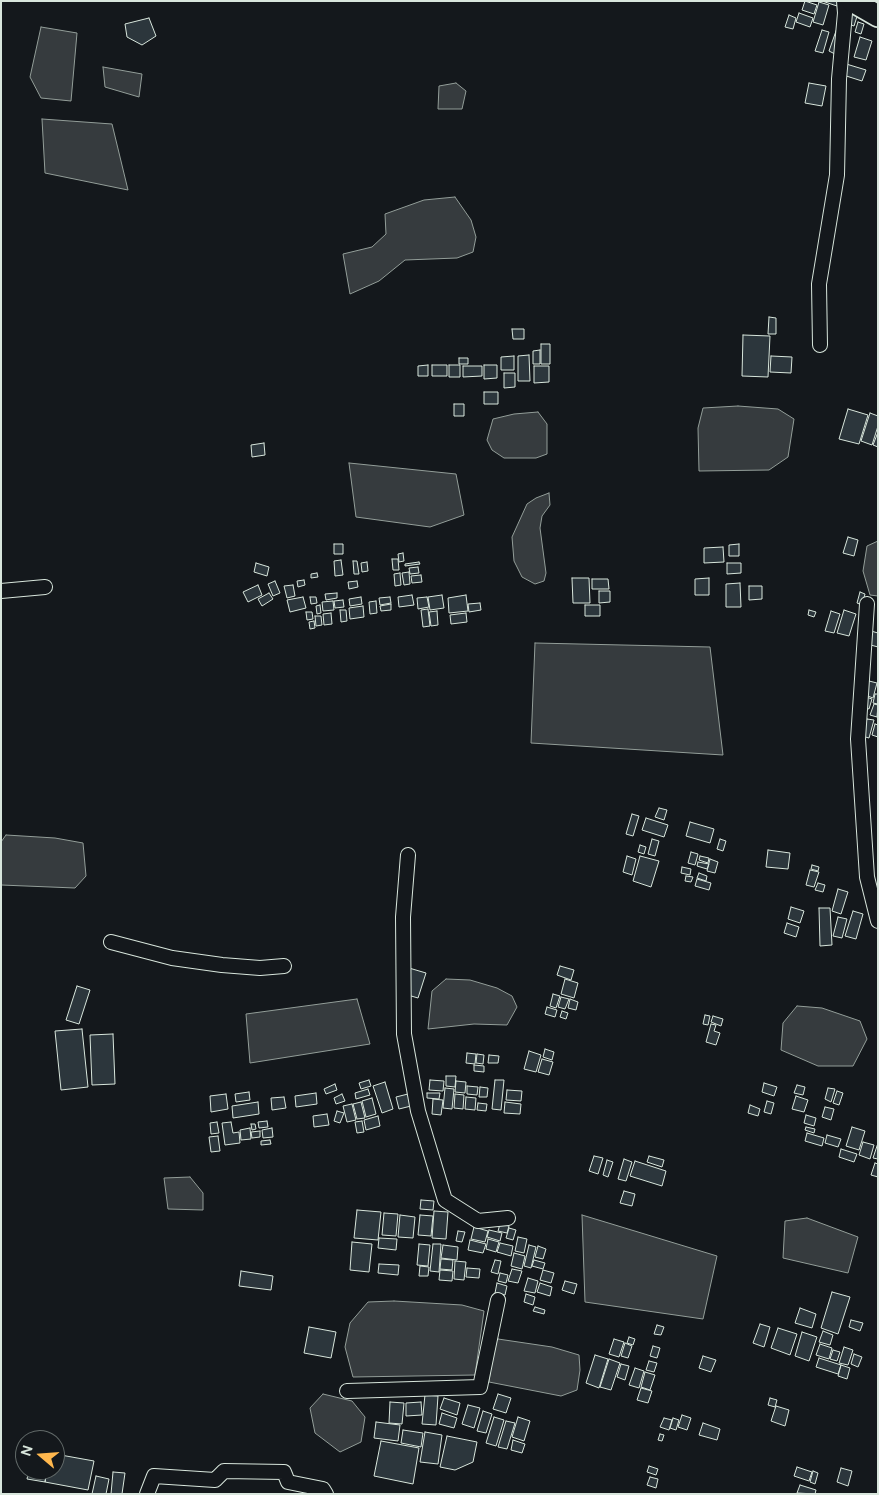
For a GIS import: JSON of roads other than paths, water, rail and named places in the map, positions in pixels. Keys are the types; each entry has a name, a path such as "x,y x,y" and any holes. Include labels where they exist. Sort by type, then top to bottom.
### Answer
{"highway":[{"path":"852,1 878,16"}],"street":[{"path":"820,345 819,284 837,175 839,79 845,13 844,1"},
{"path":"1,591 45,587"},
{"path":"867,604 858,739 867,877 878,921"},
{"path":"408,855 403,917 404,1034 418,1111 445,1200 478,1221 508,1218"},
{"path":"111,942 172,958 222,965 260,968 284,966"},
{"path":"348,1391 480,1387 498,1300"},
{"path":"147,1494 154,1476 214,1480 224,1471 284,1472 288,1482 323,1489 326,1494"}]}
